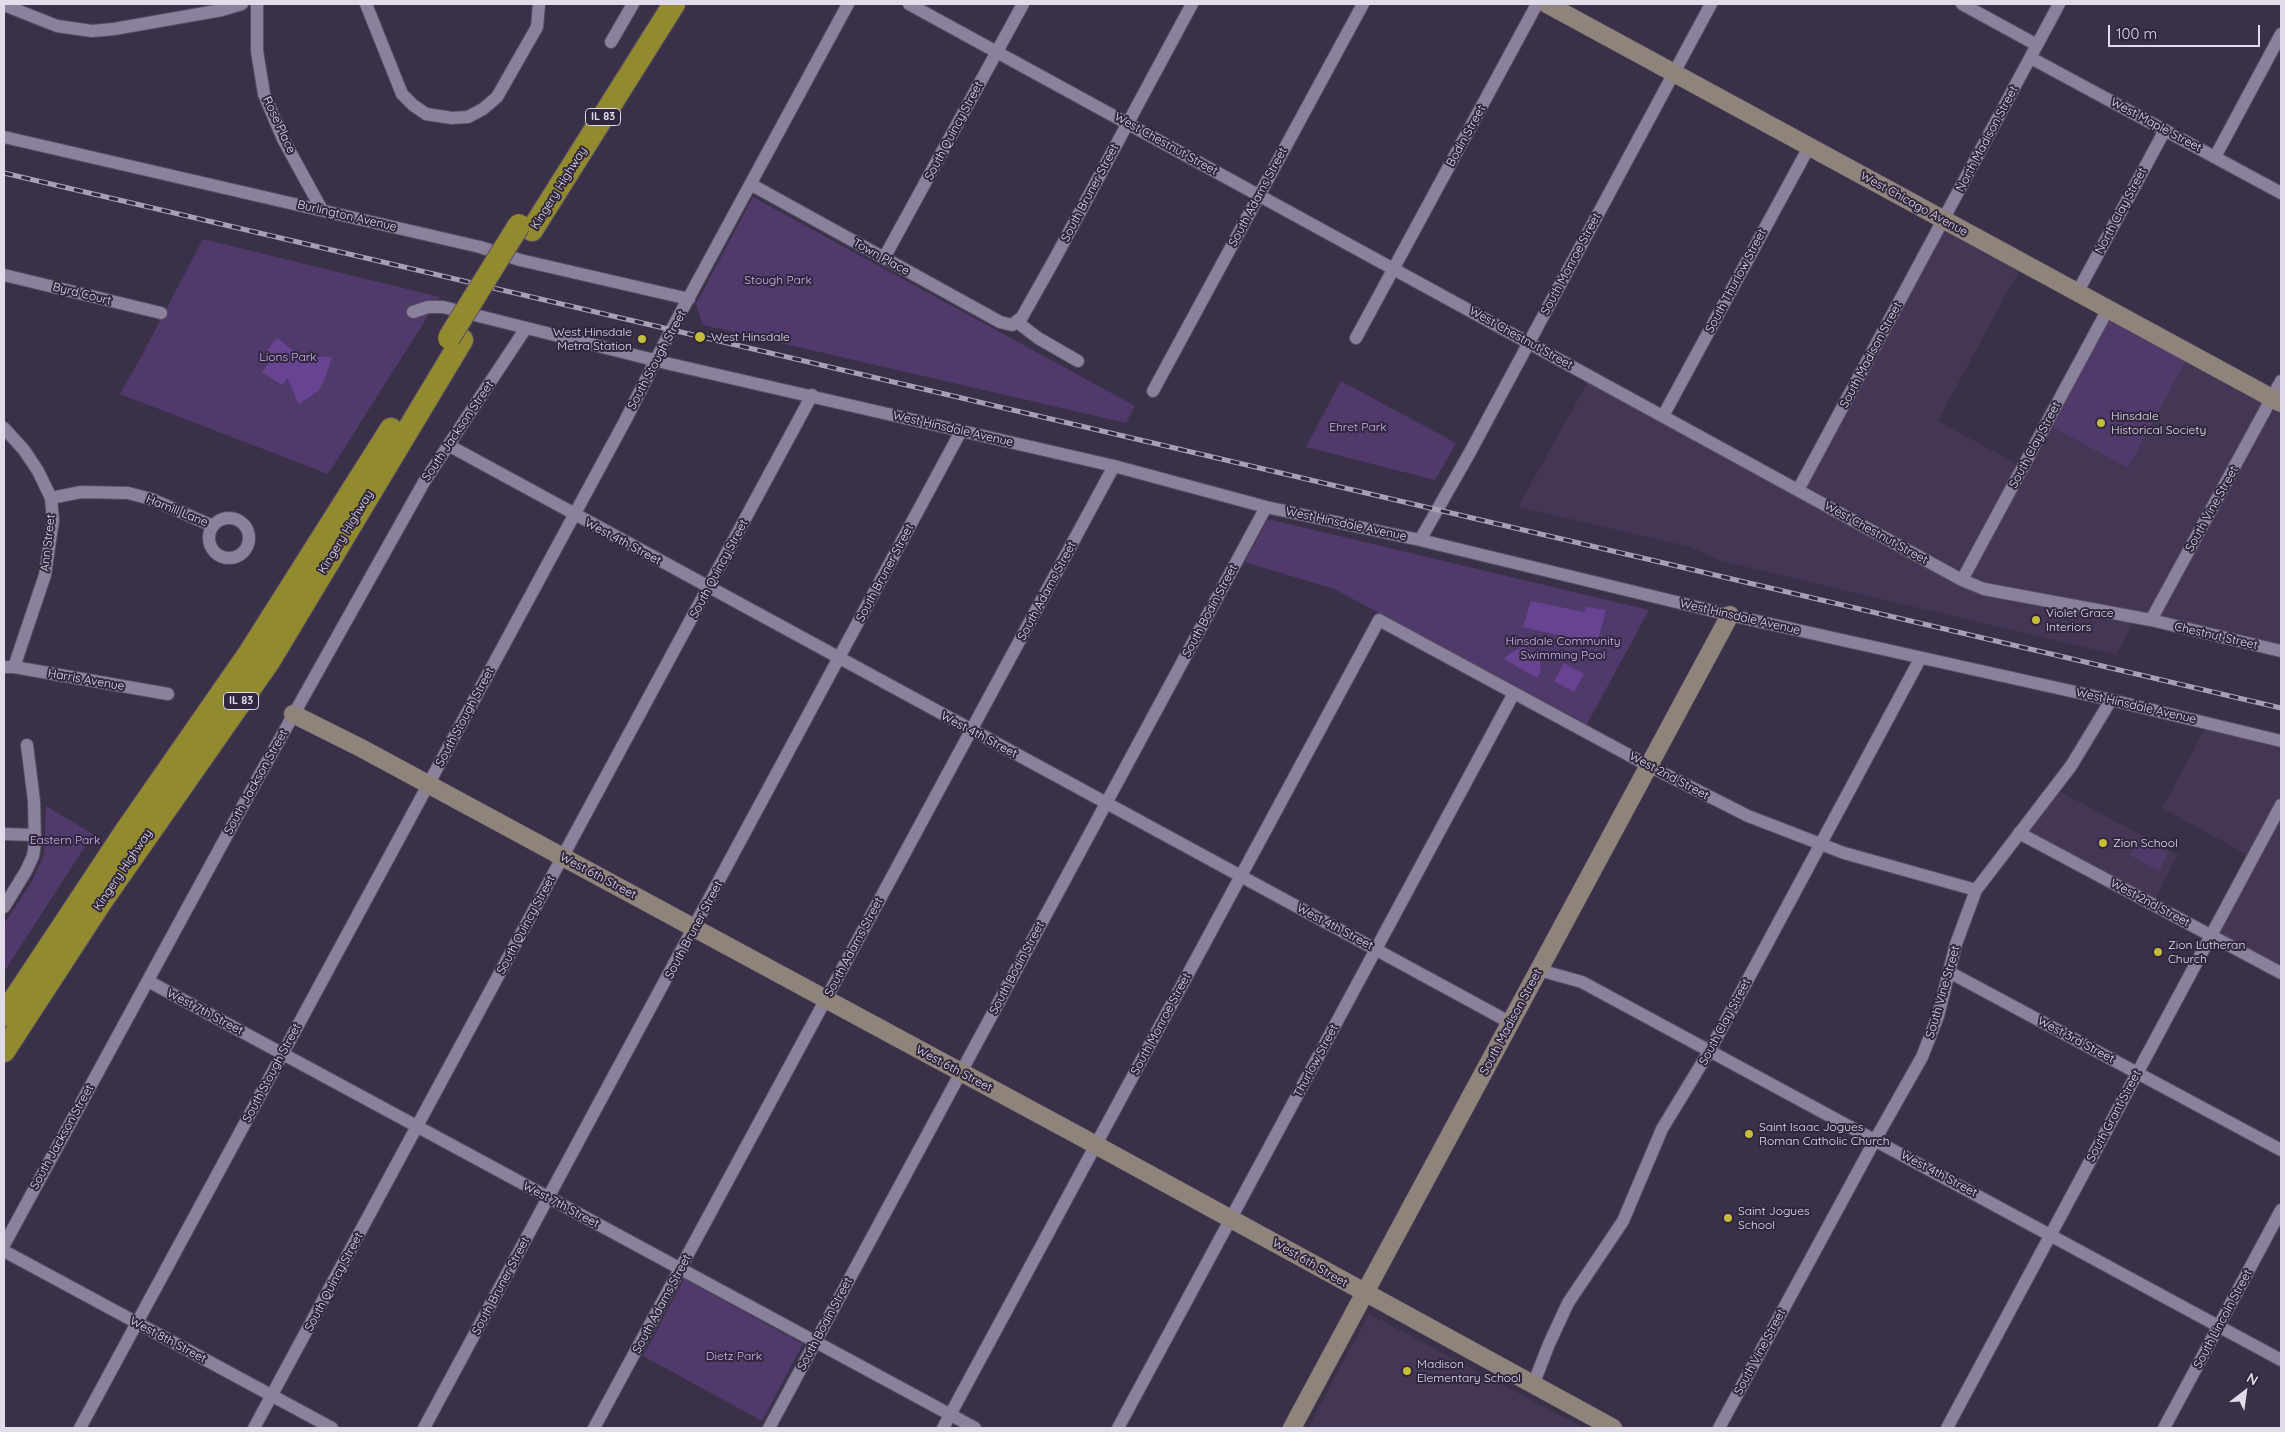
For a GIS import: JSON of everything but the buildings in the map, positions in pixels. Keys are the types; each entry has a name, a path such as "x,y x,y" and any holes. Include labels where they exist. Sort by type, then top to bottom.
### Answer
{"highway":[{"name":"Kingery Highway","path":"526,228 657,4"},
{"name":"Kingery Highway","path":"4,1015 125,832 250,652 674,4"},
{"name":"Kingery Highway","path":"4,1051 116,880 268,663 456,339"}],"street":[{"path":"4,4 57,26 92,31 114,29 222,10 242,4"},
{"name":"Rose Place","path":"257,4 257,51 264,94 283,139 322,210"},
{"path":"366,4 402,94 426,114 452,118 468,117 483,109 497,97 537,27 539,4"},
{"path":"611,42 632,4"},
{"name":"South Stough Street","path":"80,1428 848,4"},
{"name":"West Chestnut Street","path":"909,4 1962,580 1984,589 2152,620"},
{"name":"South Quincy Street","path":"884,258 1023,4"},
{"name":"South Bruner Street","path":"1015,324 1053,262 1192,4"},
{"name":"South Adams Street","path":"1154,391 1363,4"},
{"name":"Bodin Street","path":"1356,338 1537,4"},
{"name":"West Chicago Avenue","path":"1547,4 2277,400"},
{"name":"South Monroe Street","path":"1420,540 1469,454 1711,4"},
{"path":"1962,4 2037,45 2059,4"},
{"path":"2215,157 2281,34"},
{"name":"North Madison Street","path":"1943,220 2037,45"},
{"name":"West Maple Street","path":"2031,58 2281,192"},
{"name":"North Clay Street","path":"2078,293 2165,130"},
{"name":"Burlington Avenue","path":"4,137 322,210 689,299"},
{"name":"South Thurlow Street","path":"1664,416 1809,147"},
{"name":"Town Place","path":"752,185 1000,322 1015,324 1078,362"},
{"name":"South Madison Street","path":"1798,490 1943,220"},
{"name":"Byrd Court","path":"4,275 161,313"},
{"name":"West Hinsdale Avenue","path":"413,312 428,307 443,307 656,360 1114,466 1266,507 1420,540 1730,615 1920,659 2111,700 2281,741"},
{"name":"South Clay Street","path":"1962,580 2108,309"},
{"name":"South Jackson Street","path":"4,1245 293,714 424,482 526,328"},
{"name":"South Vine Street","path":"2152,620 2277,400 2281,381"},
{"name":"South Quincy Street","path":"254,1428 812,396"},
{"name":"Ann Street","path":"4,428 31,460 51,498 52,520 45,575 9,667"},
{"name":"South Bruner Street","path":"424,1428 840,659 961,430"},
{"name":"West 4th Street","path":"448,445 1511,1022"},
{"name":"South Adams Street","path":"594,1428 1114,466"},
{"name":"Hamill Lane","path":"51,498 81,492 128,493 151,499 213,526"},
{"name":"South Bodin Street","path":"769,1428 1266,507"},
{"name":"South Madison Street","path":"1292,1428 1730,615"},
{"name":"South Monroe Street","path":"943,1428 1379,620"},
{"name":"West 2nd Street","path":"1379,620 1649,766 1748,816 1821,845 1976,890"},
{"name":"Chestnut Street","path":"2152,620 2281,651"},
{"name":"South Clay Street","path":"1533,1385 1548,1344 1568,1303 1623,1221 1662,1129 1710,1050 1920,659"},
{"name":"Harris Avenue","path":"9,667 168,694"},
{"name":"Thurlow Street","path":"1118,1428 1514,693"},
{"name":"South Vine Street","path":"1720,1428 1875,1140 1922,1057 1938,1016 1956,944 1976,890 2071,766 2111,700"},
{"name":"West 6th Street","path":"293,714 428,784 961,1072 1231,1219 1364,1294 1613,1428"},
{"path":"4,907 33,856 35,834 34,801 27,745"},
{"name":"South Grant Street","path":"1947,1428 2281,805"},
{"name":"West 2nd Street","path":"2019,833 2281,973"},
{"path":"4,834 35,834"},
{"name":"West 4th Street","path":"1540,970 1582,982 2281,1360"},
{"name":"West 3rd Street","path":"1949,972 2281,1150"},
{"name":"West 7th Street","path":"148,981 975,1428"},
{"name":"South Lincoln Street","path":"2164,1428 2281,1210"},
{"name":"West 8th Street","path":"4,1251 332,1428"}],"shaded area":[{"path":"1945,227 2022,268 1938,421 2017,464 1959,570 1806,486"},
{"path":"277,338 301,356 332,357 324,381 318,391 299,404 287,378 282,385 262,372 274,356 267,350"},
{"path":"2187,358 2265,399 2147,613 1987,583 1971,577 2051,426"},
{"path":"1589,380 1957,583 2134,619 2117,655 1721,561 1691,547 1518,507"},
{"path":"2276,405 2281,408 2281,647 2159,618"},
{"path":"1531,601 1584,612 1586,607 1606,610 1597,644 1523,627"},
{"path":"1523,647 1538,655 1541,664 1540,673 1537,678 1504,659 1510,653"},
{"path":"1564,663 1584,674 1574,692 1554,681"},
{"path":"2205,729 2281,748 2281,796 2249,856 2162,808"},
{"name":"Zion School","path":"2059,791 2178,855 2155,899 2029,831"},
{"path":"2281,818 2281,970 2217,935"},
{"name":"Madison Elementary School","path":"1369,1314 1584,1428 1308,1428"}],"green space":[{"name":"Stough Park","path":"753,197 1135,406 1126,423 703,325 696,304"},
{"name":"Lions Park","path":"203,239 440,297 328,474 120,394"},
{"path":"2111,316 2187,358 2128,468 2051,426"},
{"name":"Ehret Park","path":"1341,381 1456,443 1435,480 1306,447"},
{"name":"Hinsdale Community Swimming Pool","path":"1268,519 1649,610 1587,724 1334,589 1245,562"},
{"name":"Eastern Park","path":"46,806 93,834 4,972 4,924 31,883 44,855"},
{"path":"2140,838 2168,853 2159,871 2130,855"},
{"name":"Dietz Park","path":"684,1279 803,1344 762,1421 643,1356"}],"railway":[{"path":"4,173 2281,708"}],"place":[{"name":"West Hinsdale","path":"700,337"},
{"name":"West Hinsdale Metra Station","path":"642,339"},
{"name":"Hinsdale Historical Society","path":"2101,423"},
{"name":"Violet Grace Interiors","path":"2036,620"},
{"name":"Zion School","path":"2103,843"},
{"name":"Zion Lutheran Church","path":"2158,952"},
{"name":"Saint Isaac Jogues Roman Catholic Church","path":"1749,1134"},
{"name":"Saint Jogues School","path":"1728,1218"},
{"name":"Madison Elementary School","path":"1407,1371"}]}
